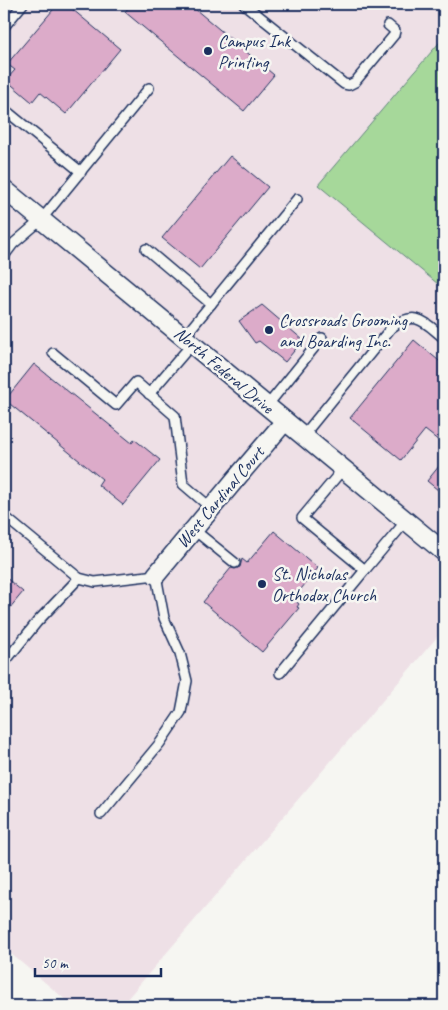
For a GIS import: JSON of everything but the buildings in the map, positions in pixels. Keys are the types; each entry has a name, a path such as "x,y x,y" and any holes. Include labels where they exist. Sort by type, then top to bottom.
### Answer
{"street":[{"name":"North Federal Drive","path":"4,189 444,552"},
{"name":"West Cardinal Court","path":"156,574 285,421"}],"lane":[{"path":"4,27 22,4"},
{"path":"244,4 344,84 349,85 355,82 394,35 395,32 388,25"},
{"path":"4,256 13,244 41,220 149,88"},
{"path":"4,108 81,172"},
{"path":"149,394 188,341 211,304 297,199"},
{"path":"146,249 211,304"},
{"path":"303,436 391,328 411,318 421,320 444,338"},
{"path":"267,406 322,338"},
{"path":"53,353 116,405 136,382 175,416 183,484 211,508"},
{"path":"343,469 302,518 365,570"},
{"path":"4,516 79,578 95,582 156,574 164,618 180,653 187,681 181,712 160,743 101,814"},
{"path":"280,673 406,521"},
{"path":"194,529 235,563"},
{"path":"4,663 37,622 79,578"}],"shaded area":[{"path":"4,4 444,4 444,37 319,185 444,289 444,629 121,1006 73,1006 4,948"}],"green space":[{"path":"444,37 444,289 318,185"}],"place":[{"name":"Campus Ink Printing","path":"208,51"},
{"name":"Crossroads Grooming and Boarding Inc.","path":"269,330"},
{"name":"St. Nicholas Orthodox Church","path":"262,584"}]}
